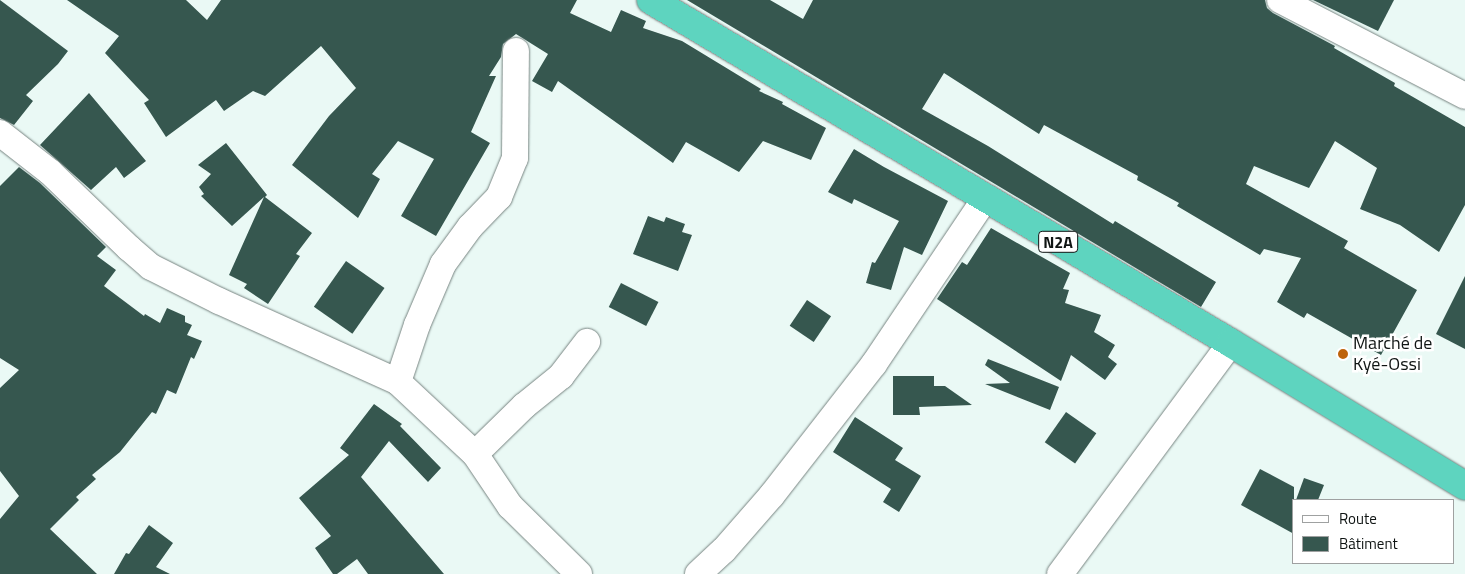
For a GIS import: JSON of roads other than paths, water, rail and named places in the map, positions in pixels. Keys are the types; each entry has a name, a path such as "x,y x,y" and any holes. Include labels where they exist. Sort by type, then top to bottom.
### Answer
{"highway":[{"name":"N2A","path":"651,0 1230,343 1465,486"}],"street":[{"path":"1280,0 1465,96"},
{"path":"398,382 417,326 444,264 470,227 499,197 515,158 516,51"},
{"path":"0,133 50,172 129,248 152,267 219,301 398,382 475,454 510,506 579,574"},
{"path":"698,574 724,550 772,495 874,364 985,199"},
{"path":"475,454 524,406 562,376 587,342"},
{"path":"1060,574 1230,343"}],"place":[{"name":"Marché de Kyé-Ossi","path":"1343,354"}]}
